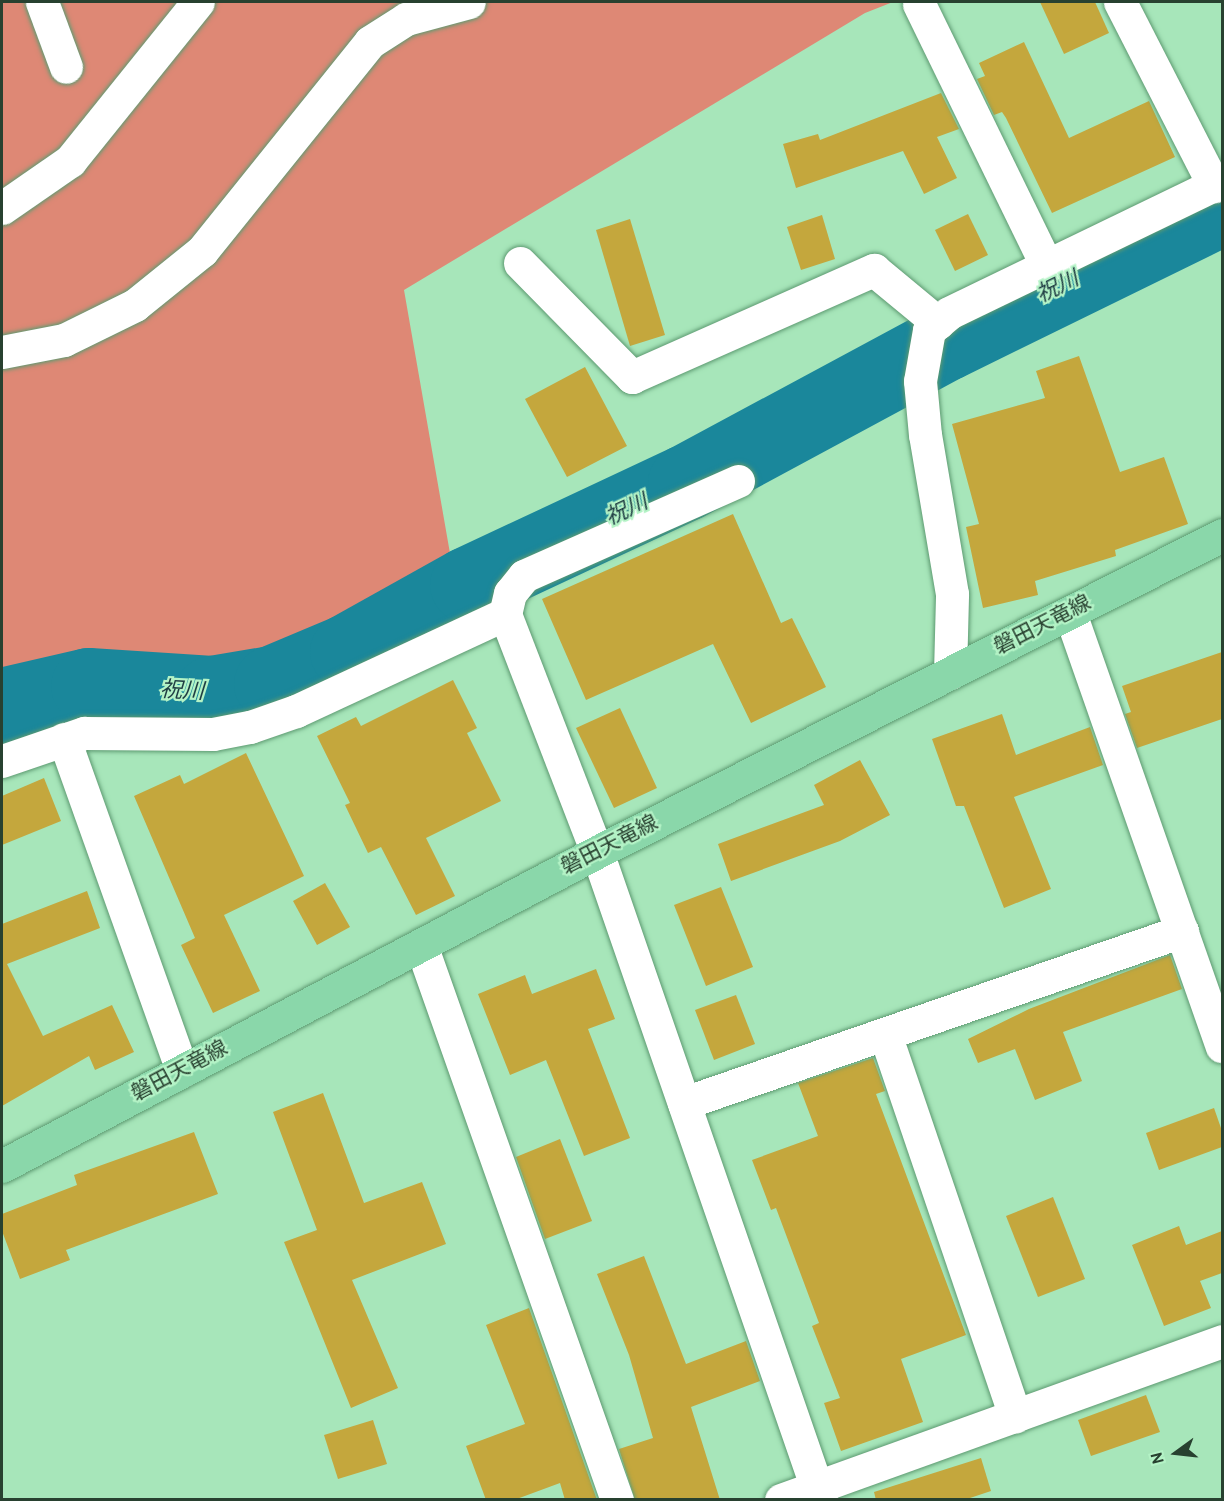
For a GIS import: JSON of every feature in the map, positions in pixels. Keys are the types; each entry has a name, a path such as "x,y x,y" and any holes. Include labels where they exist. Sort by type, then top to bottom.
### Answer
{"main road":[{"name":"磐田天竜線","path":"2,1166 597,852 1222,535"}],"street":[{"path":"42,2 66,67"},
{"path":"2,208 70,161 198,2"},
{"path":"2,352 64,340 135,305 202,251 370,42 406,19 469,2"},
{"path":"951,673 952,594 925,435 920,381 929,330 949,313 1218,184 1120,2"},
{"path":"919,4 1047,266"},
{"path":"520,263 632,377 874,270 938,323"},
{"path":"738,481 524,576 510,593 505,614 597,852 818,1493"},
{"path":"1070,613 1222,1046"},
{"path":"2,761 84,734 137,731 213,734 250,727 296,711 505,614"},
{"path":"64,739 182,1071"},
{"path":"684,1103 1182,931"},
{"path":"421,945 617,1500"},
{"path":"885,1034 1015,1416"},
{"path":"781,1500 818,1493 1015,1416 1222,1341"}],"shaded area":[{"path":"2,2 893,2 865,13 404,290 455,582 230,664 7,667 2,673"}],"building":[{"path":"1040,2 1095,2 1109,33 1064,54"},
{"path":"1024,42 1069,138 1149,101 1175,157 1052,213 1006,118 1002,112 994,115 977,79 985,76 979,63"},
{"path":"941,93 959,129 937,137 957,178 924,194 903,151 796,188 783,144 818,134 820,140"},
{"path":"968,214 988,255 955,271 935,230"},
{"path":"822,215 835,259 801,270 787,227"},
{"path":"630,219 665,335 630,346 596,230"},
{"path":"1079,356 1120,472 1164,457 1188,524 1115,550 1116,556 1035,581 1038,595 983,608 966,527 979,524 952,424 1045,398 1036,371"},
{"path":"585,367 627,446 567,477 525,399"},
{"path":"733,514 781,623 792,618 826,687 751,723 713,644 586,700 542,599"},
{"path":"1222,652 1222,719 1137,748 1125,714 1131,712 1122,686"},
{"path":"453,680 477,728 467,733 501,801 426,838 455,896 416,915 381,847 368,853 345,805 350,803 317,736 356,717 361,726"},
{"path":"620,708 657,788 614,808 576,728"},
{"path":"1002,714 1016,755 1090,727 1103,765 1014,797 1051,889 1004,908 964,806 956,806 932,739"},
{"path":"246,753 304,876 224,915 260,991 213,1013 181,945 195,938 134,796 180,775 184,784"},
{"path":"860,760 890,815 840,841 731,881 718,844 824,805 814,785"},
{"path":"44,778 61,821 2,845 2,796"},
{"path":"325,883 350,927 317,945 293,901"},
{"path":"721,887 753,967 706,986 674,905"},
{"path":"87,891 100,928 7,964 43,1036 112,1005 134,1052 95,1070 89,1056 2,1106 2,924"},
{"path":"1170,955 1182,989 1063,1032 1082,1081 1035,1100 1015,1049 978,1063 968,1039 1029,1009"},
{"path":"596,969 615,1019 588,1029 630,1138 584,1156 546,1060 510,1075 478,994 525,975 532,994"},
{"path":"736,995 755,1044 714,1060 695,1010"},
{"path":"873,1058 885,1091 876,1094 966,1335 901,1359 923,1422 841,1451 824,1403 840,1398 812,1326 819,1323 776,1208 771,1210 752,1160 818,1136 798,1083"},
{"path":"323,1093 364,1203 422,1182 446,1244 352,1280 398,1388 351,1408 284,1242 317,1230 273,1112"},
{"path":"1214,1108 1222,1131 1222,1147 1159,1170 1146,1133"},
{"path":"194,1132 218,1194 66,1250 70,1260 20,1279 2,1231 2,1214 77,1185 74,1175"},
{"path":"560,1139 592,1221 545,1239 516,1157"},
{"path":"1053,1197 1085,1279 1038,1297 1006,1216"},
{"path":"1179,1226 1186,1245 1222,1231 1222,1273 1200,1281 1211,1308 1164,1326 1132,1245"},
{"path":"644,1256 686,1364 746,1341 760,1381 691,1407 720,1500 635,1500 619,1449 653,1438 629,1355 597,1274"},
{"path":"529,1308 597,1500 565,1500 560,1483 514,1500 486,1500 466,1446 525,1424 486,1325"},
{"path":"1146,1395 1160,1432 1091,1456 1078,1420"},
{"path":"373,1420 387,1464 338,1479 324,1435"},
{"path":"981,1458 991,1491 964,1500 876,1500 874,1492"}],"waterway":[{"name":"祝川","path":"2,706 89,686 212,694 272,684 348,652 468,585 686,483 946,343 1222,208"}]}
